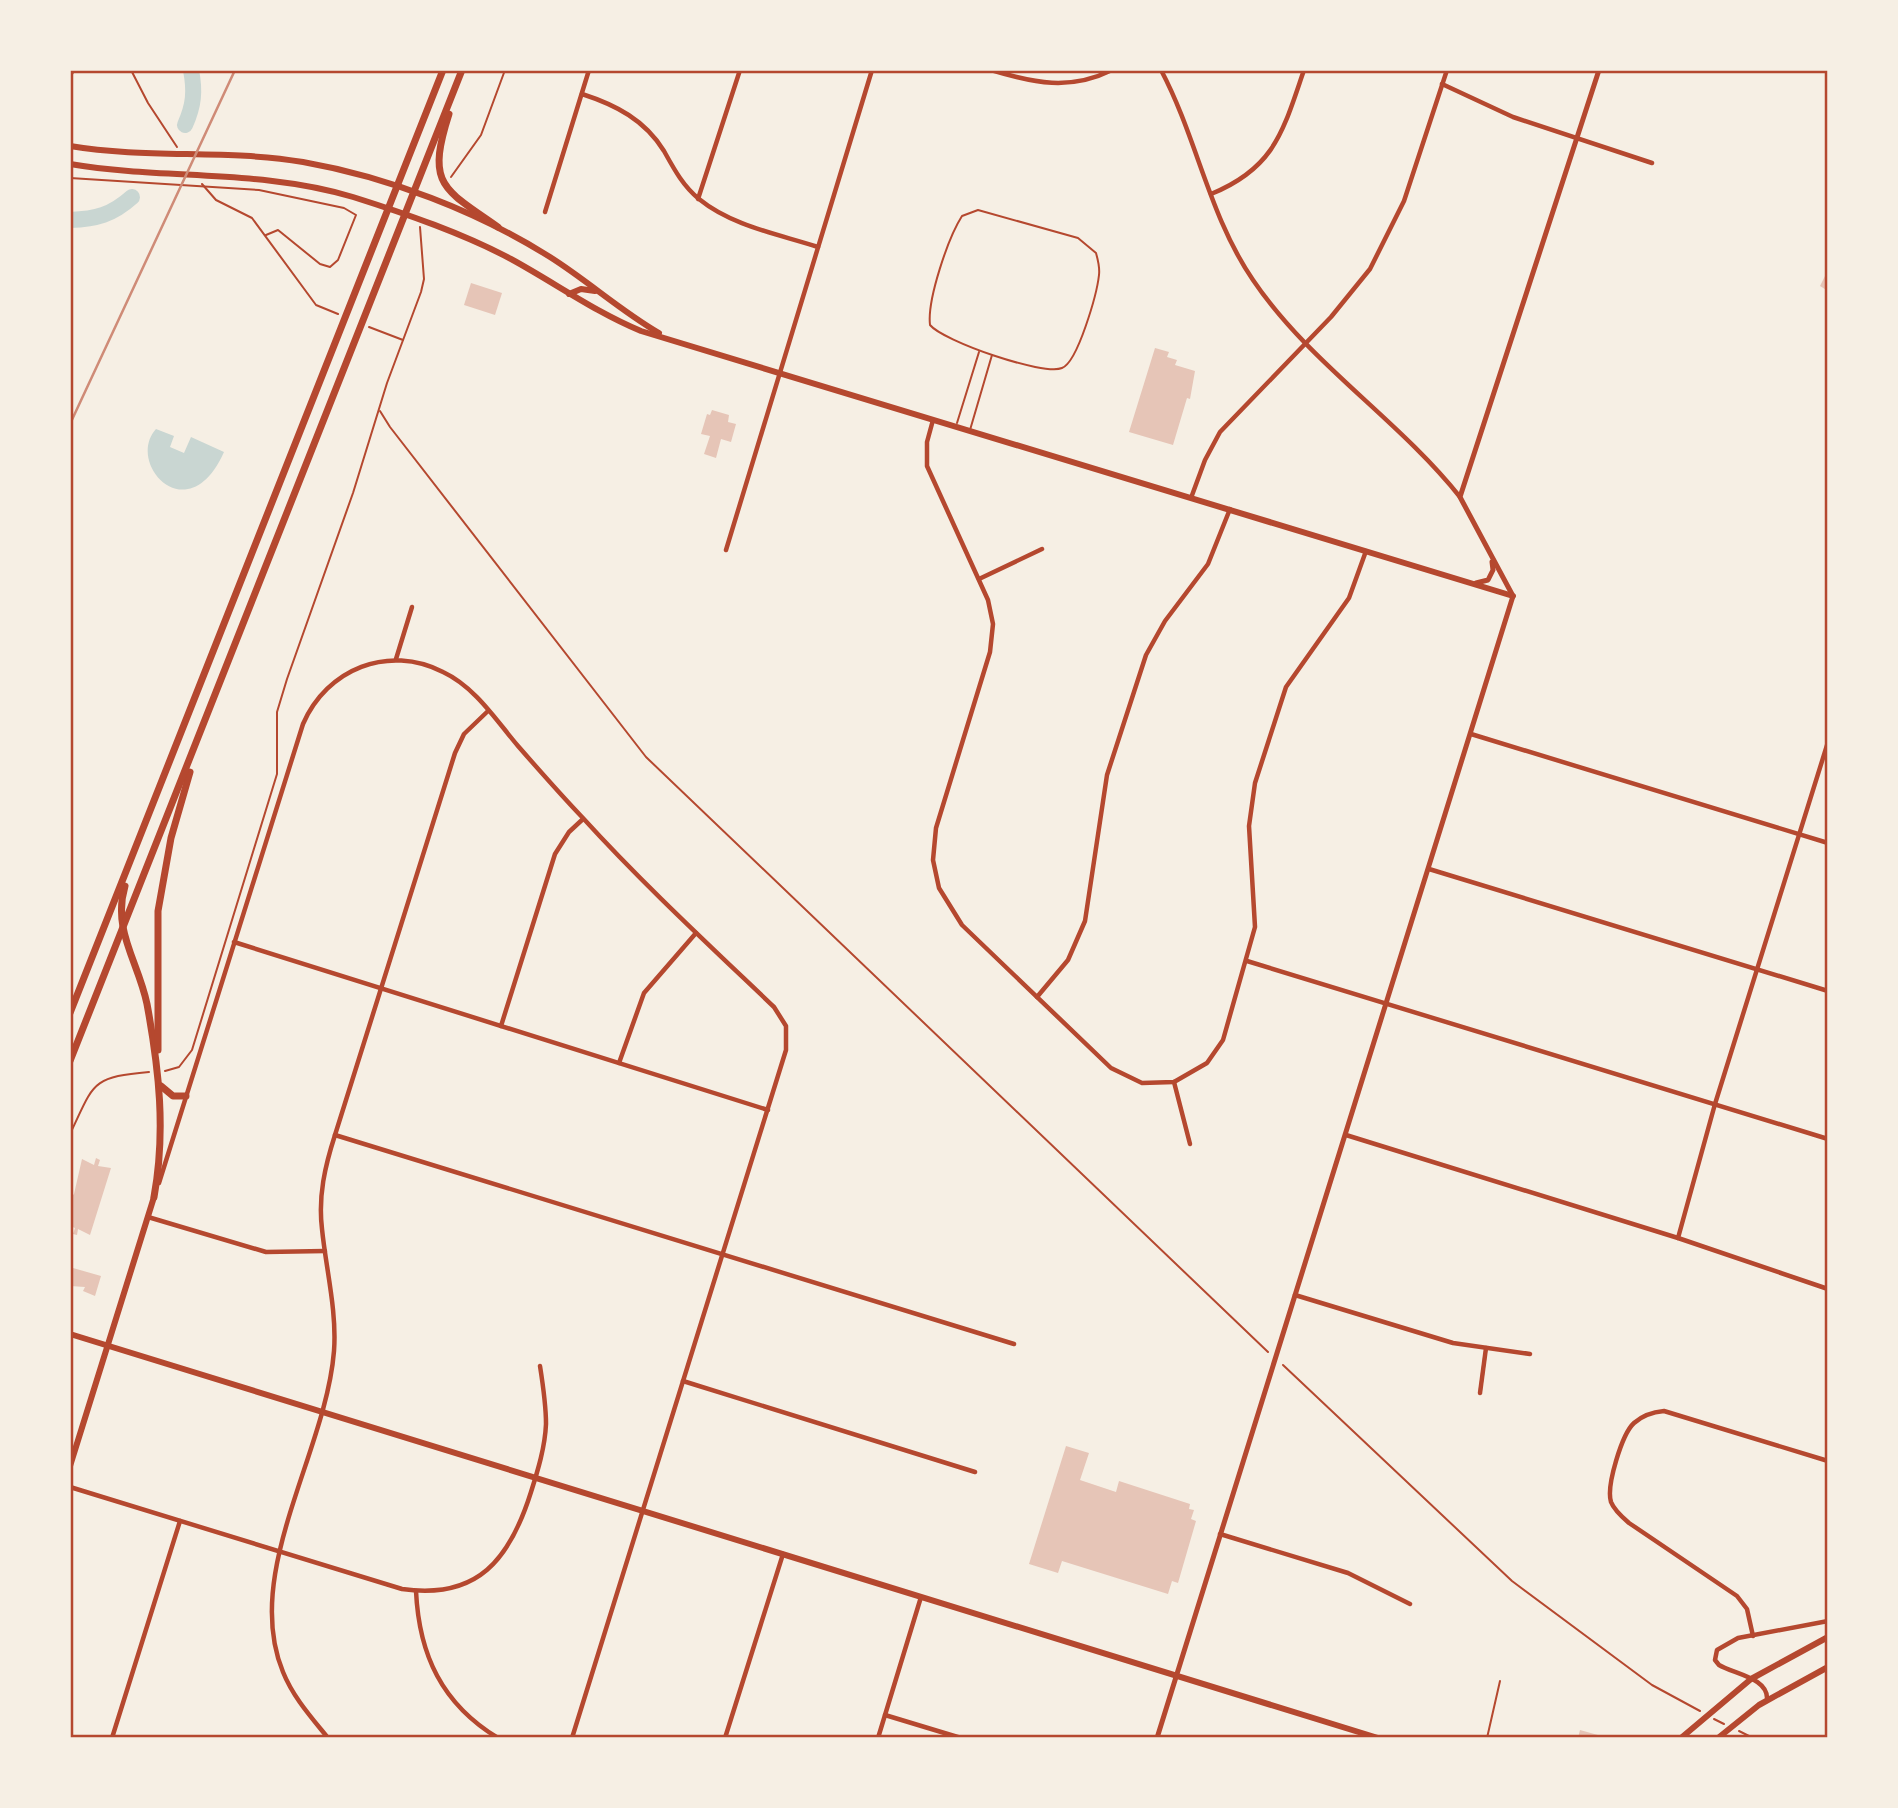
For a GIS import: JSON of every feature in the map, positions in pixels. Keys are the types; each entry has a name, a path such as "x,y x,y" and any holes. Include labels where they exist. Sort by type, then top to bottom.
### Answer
{"main road":[{"path":"70,1013 443,70"},
{"path":"70,1061 462,70"},
{"path":"462,70 439,147 439,174 452,195 498,228 552,258 670,339"},
{"path":"70,146 167,154 271,158 329,167 413,193 498,228"},
{"path":"70,164 275,180 323,189 422,221 492,249 622,323 1513,596"},
{"path":"569,294 581,289 600,293"},
{"path":"70,1466 154,1197 162,1137 156,946 163,873 206,719"},
{"path":"142,832 120,906 122,930 143,987 159,1072"},
{"path":"160,1086 173,1096 186,1096"},
{"path":"70,1334 1378,1738"},
{"path":"1683,1736 1751,1679 1828,1637"},
{"path":"1718,1738 1759,1705 1828,1667"}],"street":[{"path":"70,75 73,70"},
{"path":"545,212 589,70"},
{"path":"698,199 740,70"},
{"path":"726,550 872,70"},
{"path":"991,70 1030,81 1058,84 1085,81 1112,70"},
{"path":"1157,1738 1513,596 1460,497 1273,308 1251,278 1227,235 1161,70"},
{"path":"1211,194 1247,177 1272,150 1286,124 1304,70"},
{"path":"1191,498 1205,460 1220,432 1350,296 1384,244 1404,201 1447,70"},
{"path":"1460,497 1599,70"},
{"path":"1442,85 1493,110 1652,163"},
{"path":"582,94 614,105 640,123 698,199 735,221 818,247"},
{"path":"933,420 926,454 930,477 979,579 991,610 993,638 936,828 933,860 939,888 953,914 1037,997 1121,1074 1142,1083 1174,1082 1195,1073 1216,1052 1247,961 1255,927 1249,825 1255,783 1286,687 1302,660 1344,606 1366,551"},
{"path":"1037,997 1068,960 1085,921 1107,775 1146,655 1165,621 1208,564 1230,509"},
{"path":"979,579 1042,549"},
{"path":"1471,583 1490,577 1493,570 1490,556"},
{"path":"396,660 412,607"},
{"path":"154,1197 303,724 324,690 345,674 367,664 396,660 415,662 444,672 472,692 583,819 780,1016 788,1039 768,1110 572,1738"},
{"path":"328,1738 291,1689 278,1658 271,1620 271,1600 281,1552 322,1413 335,1346 325,1251 322,1185 335,1135 458,743 473,723 488,711"},
{"path":"1471,734 1828,843"},
{"path":"1678,1238 1715,1104 1828,742"},
{"path":"501,1026 555,854 569,832 583,819"},
{"path":"1429,869 1828,991"},
{"path":"619,1063 644,993 696,933"},
{"path":"234,942 768,1110"},
{"path":"1247,961 1828,1139"},
{"path":"1174,1082 1190,1144"},
{"path":"335,1135 1014,1344"},
{"path":"1346,1135 1678,1238 1828,1290"},
{"path":"148,1217 266,1252 325,1251"},
{"path":"1295,1295 1430,1338 1530,1354"},
{"path":"1480,1393 1486,1348"},
{"path":"70,1487 416,1591 457,1586 473,1579 497,1562 521,1525 546,1426 540,1366"},
{"path":"683,1381 975,1472"},
{"path":"1753,1636 1747,1609 1737,1596 1629,1523 1611,1502 1611,1483 1625,1435 1642,1417 1653,1412 1674,1413 1828,1461"},
{"path":"112,1738 180,1521"},
{"path":"1220,1534 1348,1573 1410,1604"},
{"path":"725,1738 783,1554"},
{"path":"416,1591 421,1639 435,1675 463,1712 498,1738"},
{"path":"878,1738 921,1597"},
{"path":"1767,1700 1765,1688 1719,1665 1715,1655 1717,1650 1729,1641 1828,1621"},
{"path":"885,1714 961,1738"}],"lane":[{"path":"972,210 988,211 1083,241 1096,253 1098,280 1075,356 1065,368 1049,370 979,351 946,338 930,325 929,310 953,234 962,216 972,210"},
{"path":"956,427 979,351"},
{"path":"969,431 992,355"},
{"path":"1487,1738 1500,1681"}],"path":[{"path":"131,70 160,122"},
{"path":"447,179 458,170 481,135 505,70"},
{"path":"70,178 259,190 344,208 356,215 338,260 330,267 320,264 278,229 265,235"},
{"path":"245,212 316,304 323,308"},
{"path":"70,1134 91,1091 100,1081 117,1075 179,1068 192,1049 277,774 277,712 424,279 419,229 422,221"},
{"path":"384,332 405,340"},
{"path":"380,411 646,757 1512,1581 1650,1683 1686,1703"}],"shaded area":[{"path":"156,429 174,436 170,447 184,453 191,437 224,452 209,476 194,487 178,489 165,484 154,473 148,458 149,443"}],"building":[{"path":"1828,270 1828,291 1820,286"},
{"path":"471,283 502,293 495,315 464,305"},
{"path":"1155,348 1169,352 1167,357 1177,360 1175,365 1195,371 1190,399 1187,398 1173,445 1129,432"},
{"path":"712,410 729,415 728,422 736,424 731,442 721,439 716,458 704,454 710,436 701,434 707,414 710,415"},
{"path":"96,1158 100,1160 98,1166 111,1168 90,1235 78,1229 77,1235 73,1234 75,1228 70,1226 70,1198 74,1194 82,1159 94,1165"},
{"path":"73,1268 101,1276 95,1296 83,1291 85,1287 70,1286"},
{"path":"1066,1446 1089,1453 1080,1480 1116,1492 1119,1481 1190,1504 1189,1509 1194,1510 1191,1519 1196,1521 1178,1583 1172,1581 1168,1594 1062,1561 1058,1573 1029,1564"},
{"path":"1580,1730 1605,1737 1605,1738 1578,1738"}],"waterway":[{"path":"185,125 193,98 191,70"},
{"path":"70,220 103,215 132,197"}],"railway":[{"path":"70,424 235,70"}]}
